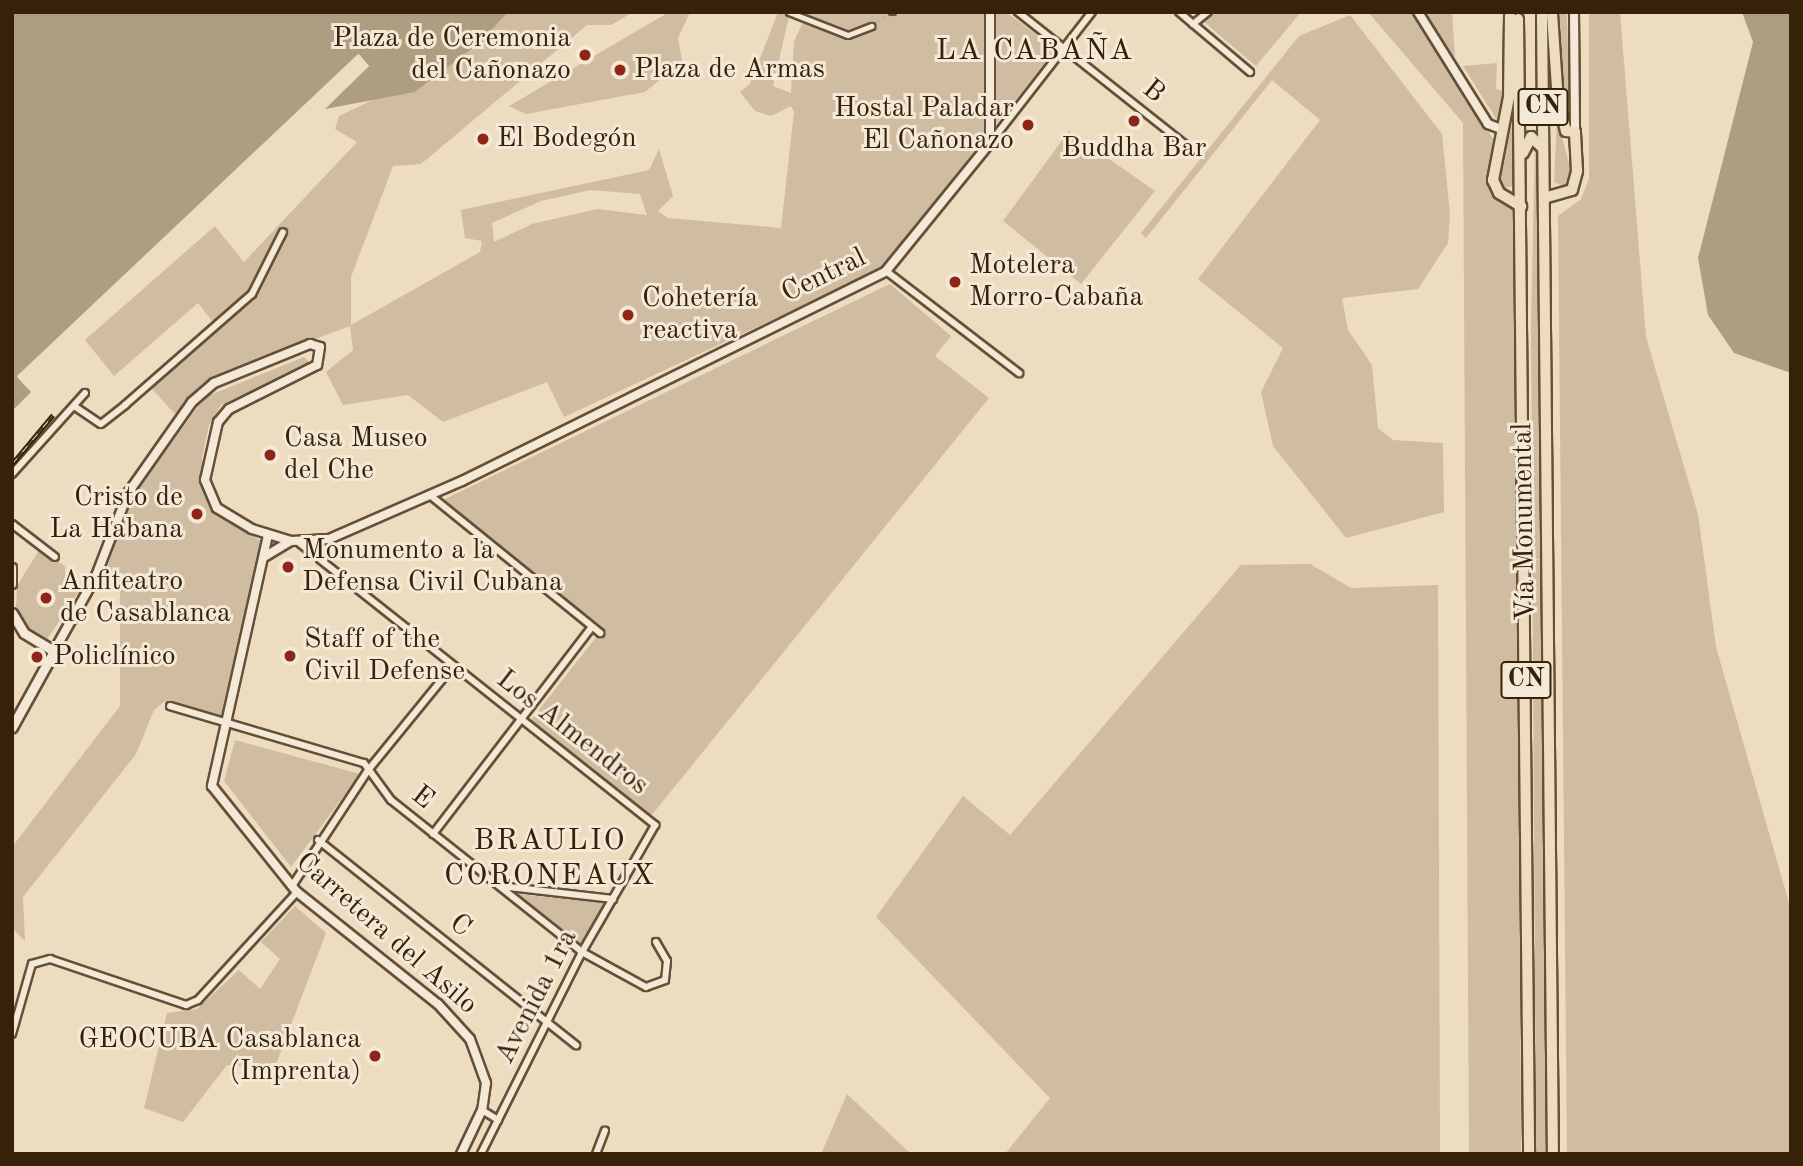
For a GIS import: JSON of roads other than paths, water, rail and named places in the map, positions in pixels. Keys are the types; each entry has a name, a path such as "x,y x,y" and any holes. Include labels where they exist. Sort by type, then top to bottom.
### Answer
{"highway":[{"name":"Vía Monumental","path":"1553,1154 1544,198 1547,15 1558,102 1566,131 1575,132"},
{"name":"Vía Monumental","path":"1510,75 1514,18 1520,127 1529,1154"},
{"path":"1510,75 1494,188 1521,206"},
{"path":"1510,75 1520,127"},
{"path":"1544,198 1572,190 1577,181 1575,132"},
{"path":"1520,178 1526,141 1539,139 1544,154"}],"main road":[{"path":"12,613 24,633 54,651 22,714 12,727"}],"street":[{"path":"790,12 848,35 871,26"},
{"path":"990,12 990,143"},
{"name":"B","path":"1018,12 1196,153"},
{"name":"Central","path":"295,542 350,533 431,496 886,271 1092,12"},
{"path":"1179,12 1250,72"},
{"path":"1193,24 1208,12"},
{"path":"1419,12 1488,124 1501,128"},
{"path":"1574,12 1575,132"},
{"path":"74,406 101,424 125,405 252,294 284,232"},
{"path":"886,271 1019,373"},
{"path":"54,651 96,576 128,493 192,402 214,383 310,344 320,347 317,365 229,409 218,422 206,468 208,495 252,529 266,547"},
{"path":"12,474 85,393"},
{"path":"431,496 600,633"},
{"path":"12,524 55,557"},
{"path":"252,529 295,542"},
{"name":"Carretera del Asilo","path":"268,535 212,786 294,889 438,1004 470,1039 486,1083 482,1110 461,1154"},
{"path":"264,558 295,542"},
{"name":"Los Almendros","path":"295,542 655,825"},
{"path":"12,568 12,584"},
{"path":"433,834 592,627"},
{"path":"12,1034 32,964 50,959 186,1005 198,1000 294,889 318,840 369,769 453,666"},
{"path":"170,706 369,769"},
{"path":"12,711 22,714"},
{"name":"E","path":"369,769 391,800 582,952 646,987 665,980 667,961 656,942"},
{"name":"Avenida 1ra","path":"481,1154 582,952 655,825"},
{"name":"C","path":"318,840 576,1045"},
{"path":"500,886 613,899"},
{"path":"482,1110 498,1120"},
{"path":"596,1154 605,1131"}],"tunnel":[{"path":"871,26 892,12"}],"railway":[{"path":"12,464 53,415"}],"place":[{"name":"Plaza de Ceremonia del Cañonazo","path":"585,55"},
{"name":"Plaza de Armas","path":"620,70"},
{"name":"Buddha Bar","path":"1134,121"},
{"name":"Hostal Paladar El Cañonazo","path":"1028,125"},
{"name":"El Bodegón","path":"483,139"},
{"name":"Motelera Morro-Cabaña","path":"955,282"},
{"name":"Cohetería reactiva","path":"628,315"},
{"name":"Casa Museo del Che","path":"270,455"},
{"name":"Cristo de La Habana","path":"197,514"},
{"name":"Monumento a la Defensa Civil Cubana","path":"288,567"},
{"name":"Anfiteatro de Casablanca","path":"46,598"},
{"name":"Staff of the Civil Defense","path":"290,656"},
{"name":"Policlínico","path":"37,657"},
{"name":"GEOCUBA Casablanca (Imprenta)","path":"375,1056"}],"district":[{"name":"LA CABAÑA","path":"1035,51"},
{"name":"BRAULIO CORONEAUX","path":"550,858"}]}
